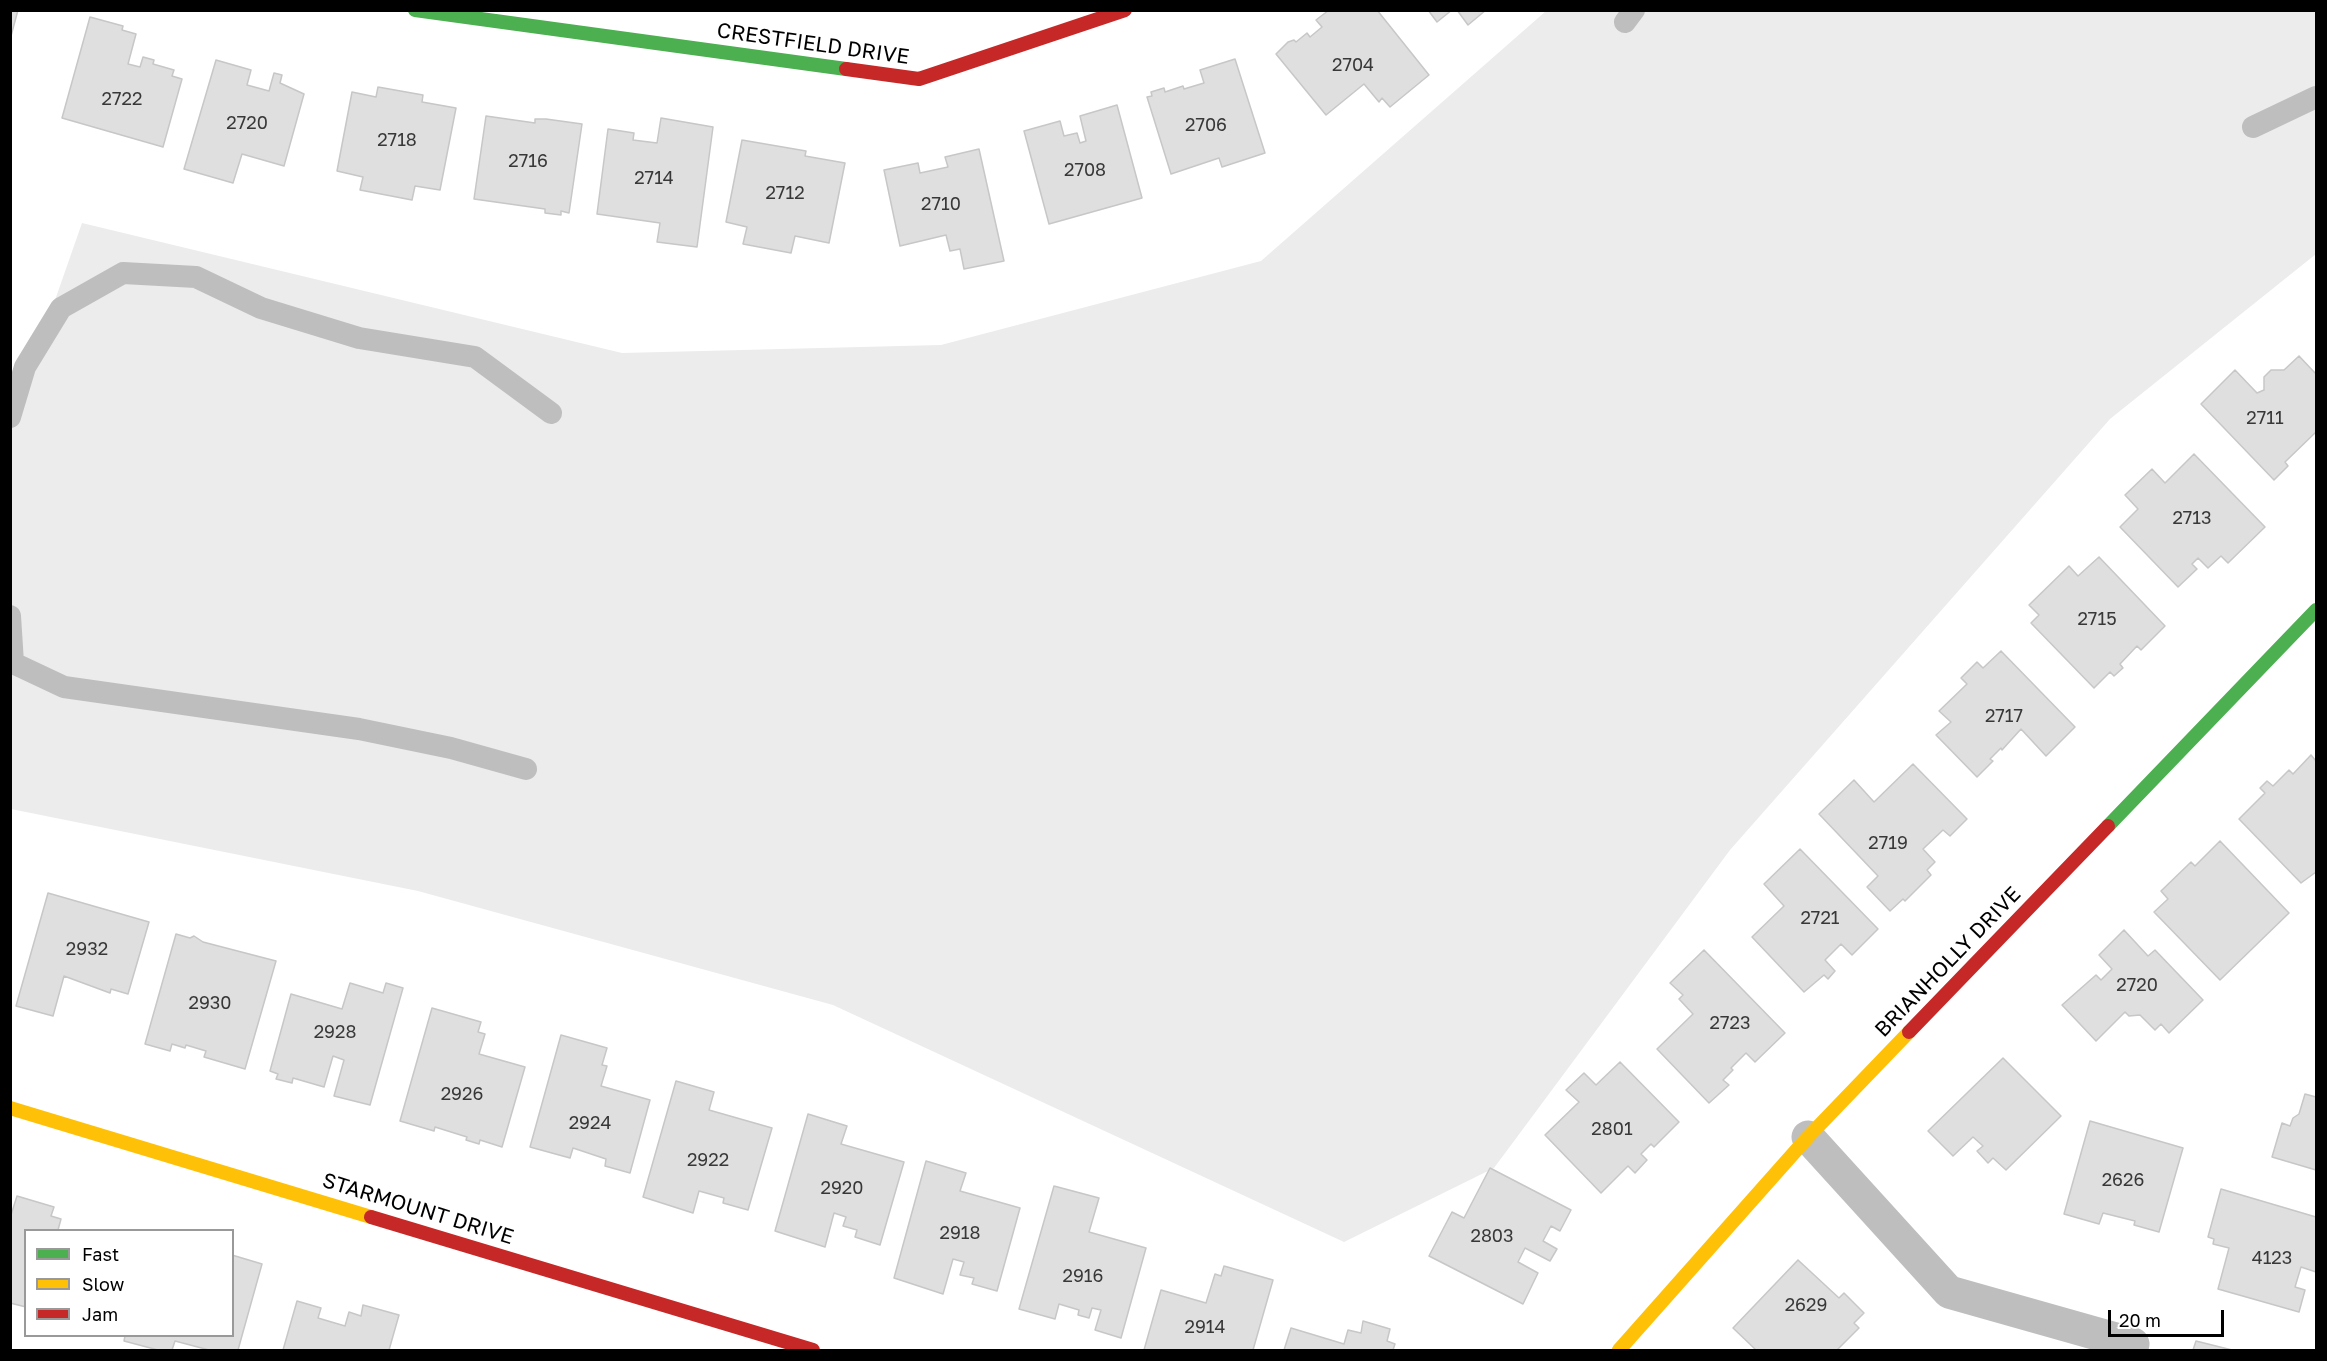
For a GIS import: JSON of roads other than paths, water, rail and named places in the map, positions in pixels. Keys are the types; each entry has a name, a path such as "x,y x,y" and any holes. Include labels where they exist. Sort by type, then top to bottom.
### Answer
{"street":[{"name":"CRESTFIELD DRIVE","path":"415,10 919,79 1125,10"},
{"name":"BRIANHOLLY DRIVE","path":"1618,1350 1808,1137 2316,610"},
{"name":"STARMOUNT DRIVE","path":"10,1108 813,1350"},
{"path":"1808,1137 1949,1292 2133,1344"}],"lane":[{"path":"2253,126 2316,97"},
{"path":"10,417 25,367 61,308 123,273 196,277 261,308 359,338 475,357 551,413"},
{"path":"10,616 14,663 64,687 359,729 451,748 526,769"}]}
